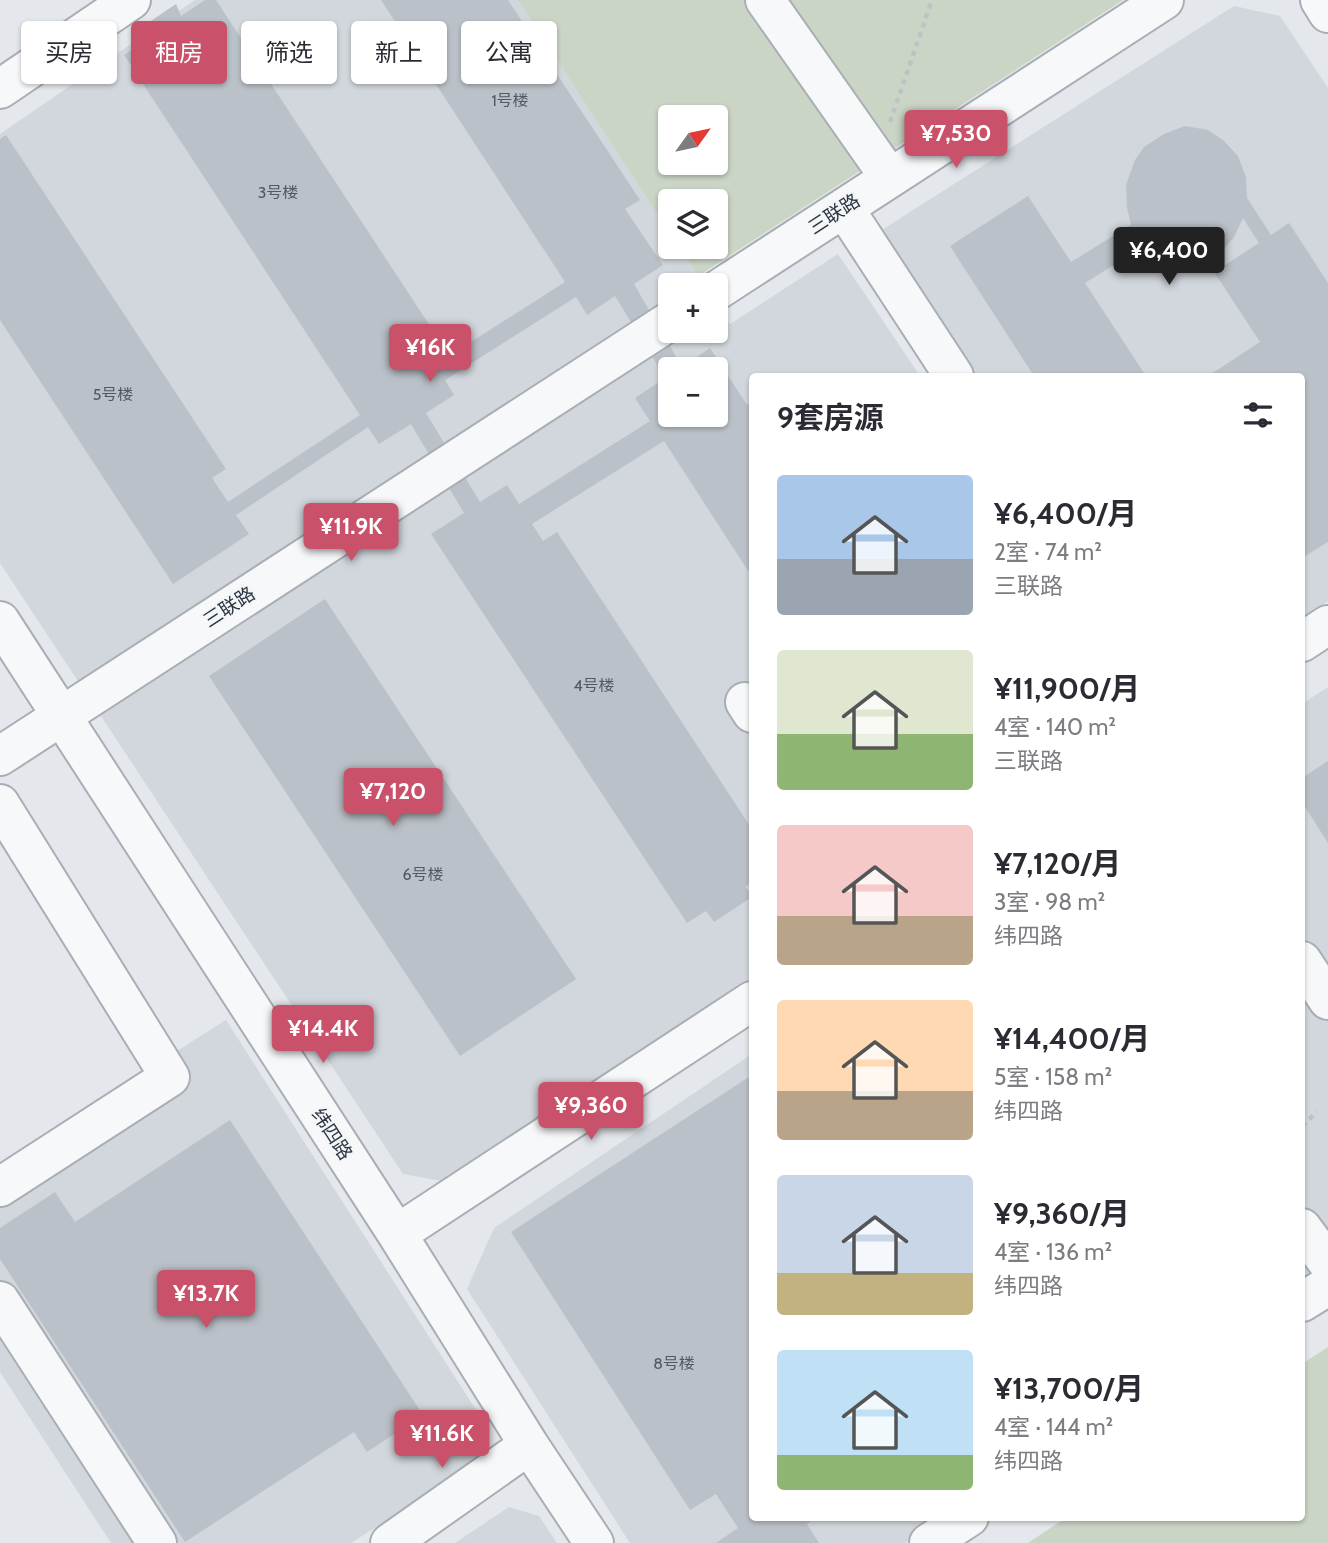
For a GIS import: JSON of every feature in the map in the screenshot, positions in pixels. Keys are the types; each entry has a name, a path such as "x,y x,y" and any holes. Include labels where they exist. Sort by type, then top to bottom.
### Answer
{"street":[{"path":"0,89 131,0"},
{"path":"765,0 890,178"},
{"name":"三联路","path":"728,283 1164,0"},
{"path":"1320,0 1328,13"},
{"path":"844,208 952,373"},
{"name":"三联路","path":"0,756 658,328"},
{"name":"纬四路","path":"0,621 594,1543"},
{"path":"1305,640 1328,625"},
{"path":"0,804 170,1077 0,1187"},
{"path":"1305,966 1328,1000"},
{"path":"397,1234 749,1003"},
{"path":"1305,1232 1328,1263"},
{"path":"1305,1300 1328,1286"},
{"path":"0,1301 157,1543"},
{"path":"390,1543 528,1444"},
{"path":"929,1543 963,1521"}],"path":[{"path":"889,126 932,0"},
{"path":"1305,1123 1317,1112"}],"shaded area":[{"path":"195,0 518,0 532,21 461,21 461,84 557,84 557,60 658,216 658,259 687,259 696,273 658,273 658,343 728,343 728,321 730,324 838,254 918,373 749,373 749,984 447,1182 403,1174 0,563 0,134 73,84 117,84 117,54 131,44 131,84 227,84 227,21 164,21"},
{"path":"1234,6 1280,16 1328,88 1328,601 1305,616 1305,373 970,373 877,233"},
{"path":"1328,687 1328,1269 1305,1283 1305,702"},
{"path":"226,1020 485,1424 479,1461 351,1543 111,1543 0,1372 0,1163"},
{"path":"749,1056 749,1521 938,1521 905,1543 630,1543 467,1289 494,1228"},
{"path":"509,1507 539,1516 557,1543 455,1543"}],"green space":[{"path":"518,0 1123,0 728,257 728,189 658,189 658,216 557,60 557,21 532,21"},
{"path":"687,259 724,259 703,273 696,273"},
{"path":"1328,1347 1328,1543 1028,1543 1061,1521 1305,1521 1305,1362"}],"building":[{"path":"205,0 216,0 241,38 241,84 271,84 432,329 418,338 435,365 565,282 436,84 447,84 447,21 395,21 381,0 508,0 522,21 461,21 461,84 557,84 557,74 640,200 625,209 663,265 634,284 658,326 658,343 668,343 676,357 658,357 658,367 615,296 587,315 576,297 445,380 454,395 426,413 480,502 507,485 519,504 650,421 635,398 658,383 658,427 728,427 728,376 747,405 749,403 749,572 664,441 532,524 543,541 557,532 749,824 749,884 745,887 749,891 749,899 714,922 706,911 687,923 431,534 464,513 411,424 379,444 368,427 236,515 249,534 173,584 0,320 0,139 6,135 226,469 212,478 228,502 360,415 143,84 227,84 227,21 151,21 176,4 181,16"},
{"path":"131,50 131,66 124,55"},
{"path":"1185,126 1208,130 1223,140 1238,156 1246,177 1247,198 1271,235 1289,223 1328,283 1328,542 1305,556 1305,373 1213,373 1260,342 1214,272 1259,243 1243,218 1234,237 1223,250 1204,261 1182,263 1163,259 1144,246 1085,283 1144,373 1032,373 950,246 1028,196 1071,262 1131,225 1126,185 1135,160 1144,147 1164,134"},
{"path":"710,348 716,357 697,357"},
{"path":"325,599 576,979 460,1056 209,676"},
{"path":"1328,761 1328,843 1305,807 1305,776"},
{"path":"749,1077 749,1521 811,1521 807,1524 819,1543 716,1543 738,1528 716,1494 690,1510 511,1232"},
{"path":"230,1120 423,1415 367,1452 354,1432 185,1542 0,1259 0,1228 55,1192 75,1222"}]}
